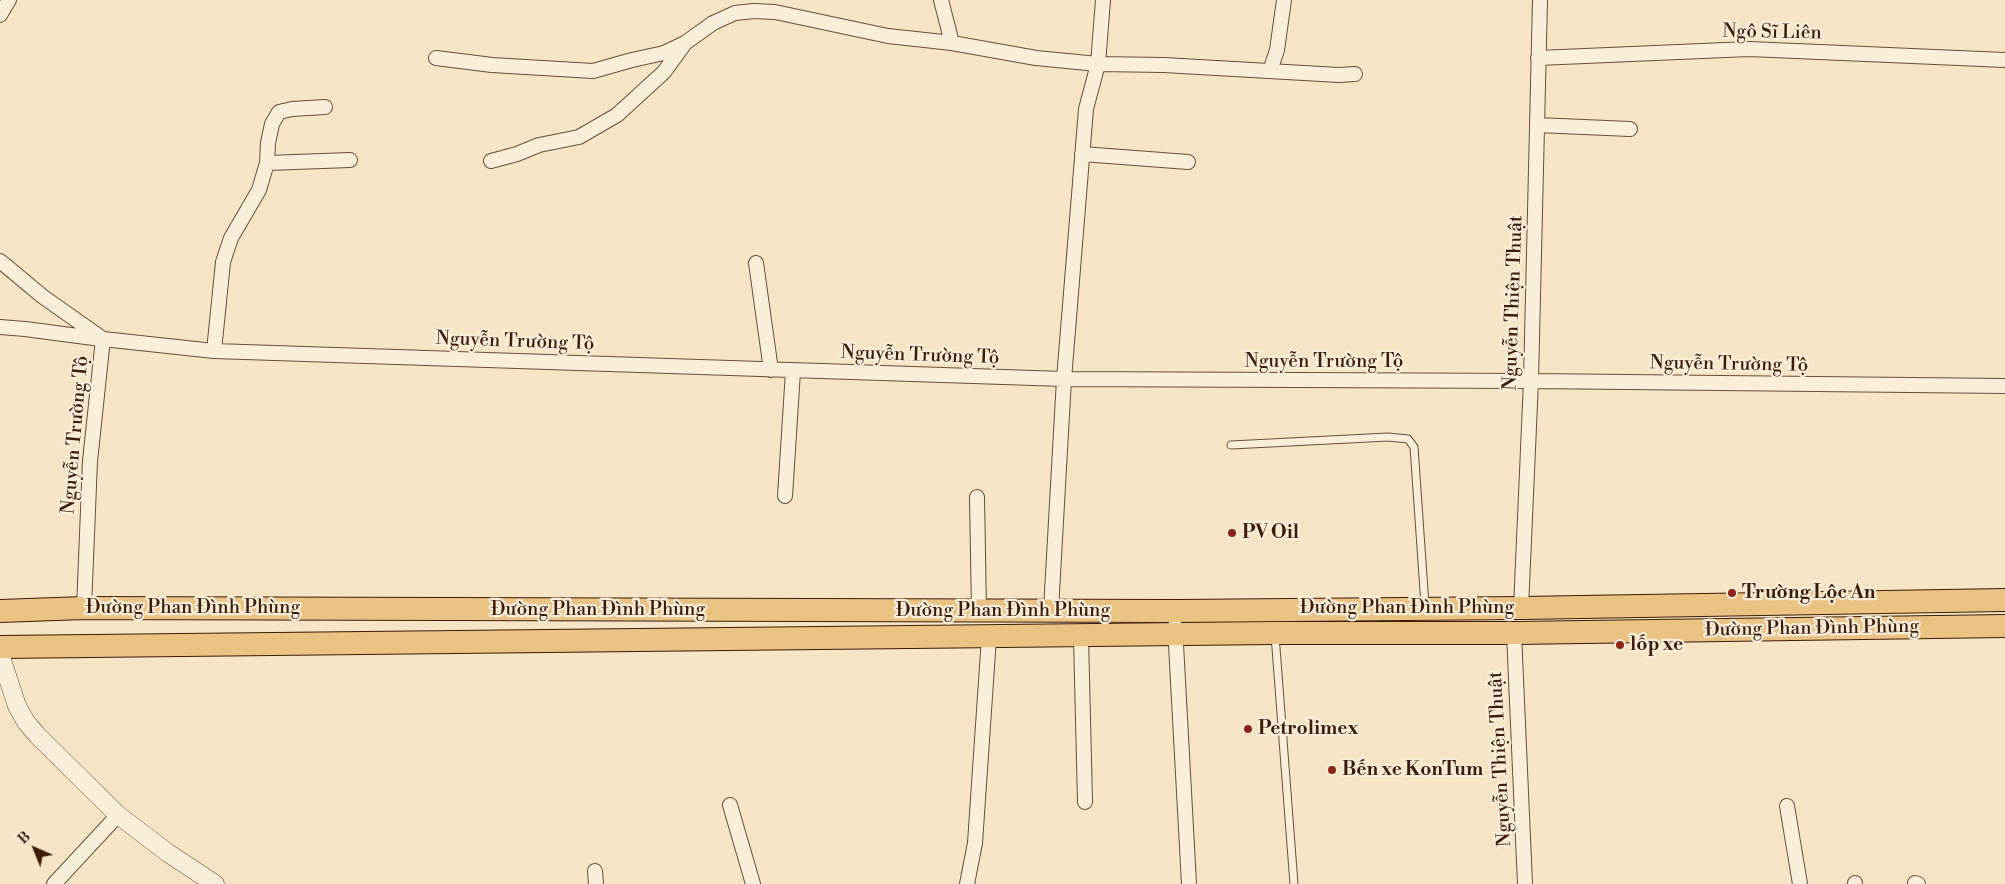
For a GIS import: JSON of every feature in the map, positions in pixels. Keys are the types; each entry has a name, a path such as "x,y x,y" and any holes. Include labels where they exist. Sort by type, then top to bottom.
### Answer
{"main road":[{"name":"Đường Phan Đình Phùng","path":"0,648 1174,636 1276,621 1426,608 2005,600"},
{"name":"Đường Phan Đình Phùng","path":"0,611 84,608 1175,611 1276,621 1514,633 2005,626"}],"street":[{"path":"0,15 9,0"},
{"path":"941,0 952,43"},
{"path":"1051,610 1064,379 1082,154 1086,109 1098,64 1102,0"},
{"path":"1270,71 1277,50 1284,0"},
{"name":"Nguyễn Thiện Thuật","path":"1521,608 1531,381 1540,0"},
{"path":"436,58 492,66 593,71 664,53 685,43 714,23 735,13 754,11 775,12 888,36 952,43 1036,58 1098,64 1164,65 1355,74"},
{"path":"491,161 517,154 539,145 580,137 617,115 664,72 685,43"},
{"name":"Ngô Sĩ Liên","path":"1538,58 1749,49 2005,60"},
{"path":"214,351 223,262 231,238 259,190 267,163 268,143 272,124 279,112 292,109 326,107"},
{"path":"1537,125 1630,129"},
{"path":"1082,154 1188,162"},
{"path":"267,163 350,160"},
{"path":"0,261 42,296 103,339"},
{"path":"756,263 771,370"},
{"path":"0,327 103,339"},
{"name":"Nguyễn Trường Tộ","path":"84,608 90,461 103,339 214,351 1064,379 2005,386"},
{"path":"785,496 793,371"},
{"path":"977,496 979,611"},
{"path":"1175,611 1174,636 1189,884"},
{"name":"Nguyễn Thiện Thuật","path":"1514,633 1525,884"},
{"path":"967,884 975,843 988,637"},
{"path":"1081,637 1085,802"},
{"path":"0,654 17,706 26,722 37,735 118,815 168,853 215,884"},
{"path":"730,805 753,884"},
{"path":"1787,806 1800,884"},
{"path":"54,884 118,815"}],"lane":[{"path":"1231,445 1388,437 1408,439 1414,447 1426,608"},
{"path":"1276,621 1294,884"}],"place":[{"name":"PV Oil","path":"1232,533"},
{"name":"Trường Lộc An","path":"1732,593"},
{"name":"lốp xe","path":"1620,645"},
{"name":"Petrolimex","path":"1248,729"},
{"name":"Bến xe KonTum","path":"1332,770"}]}
